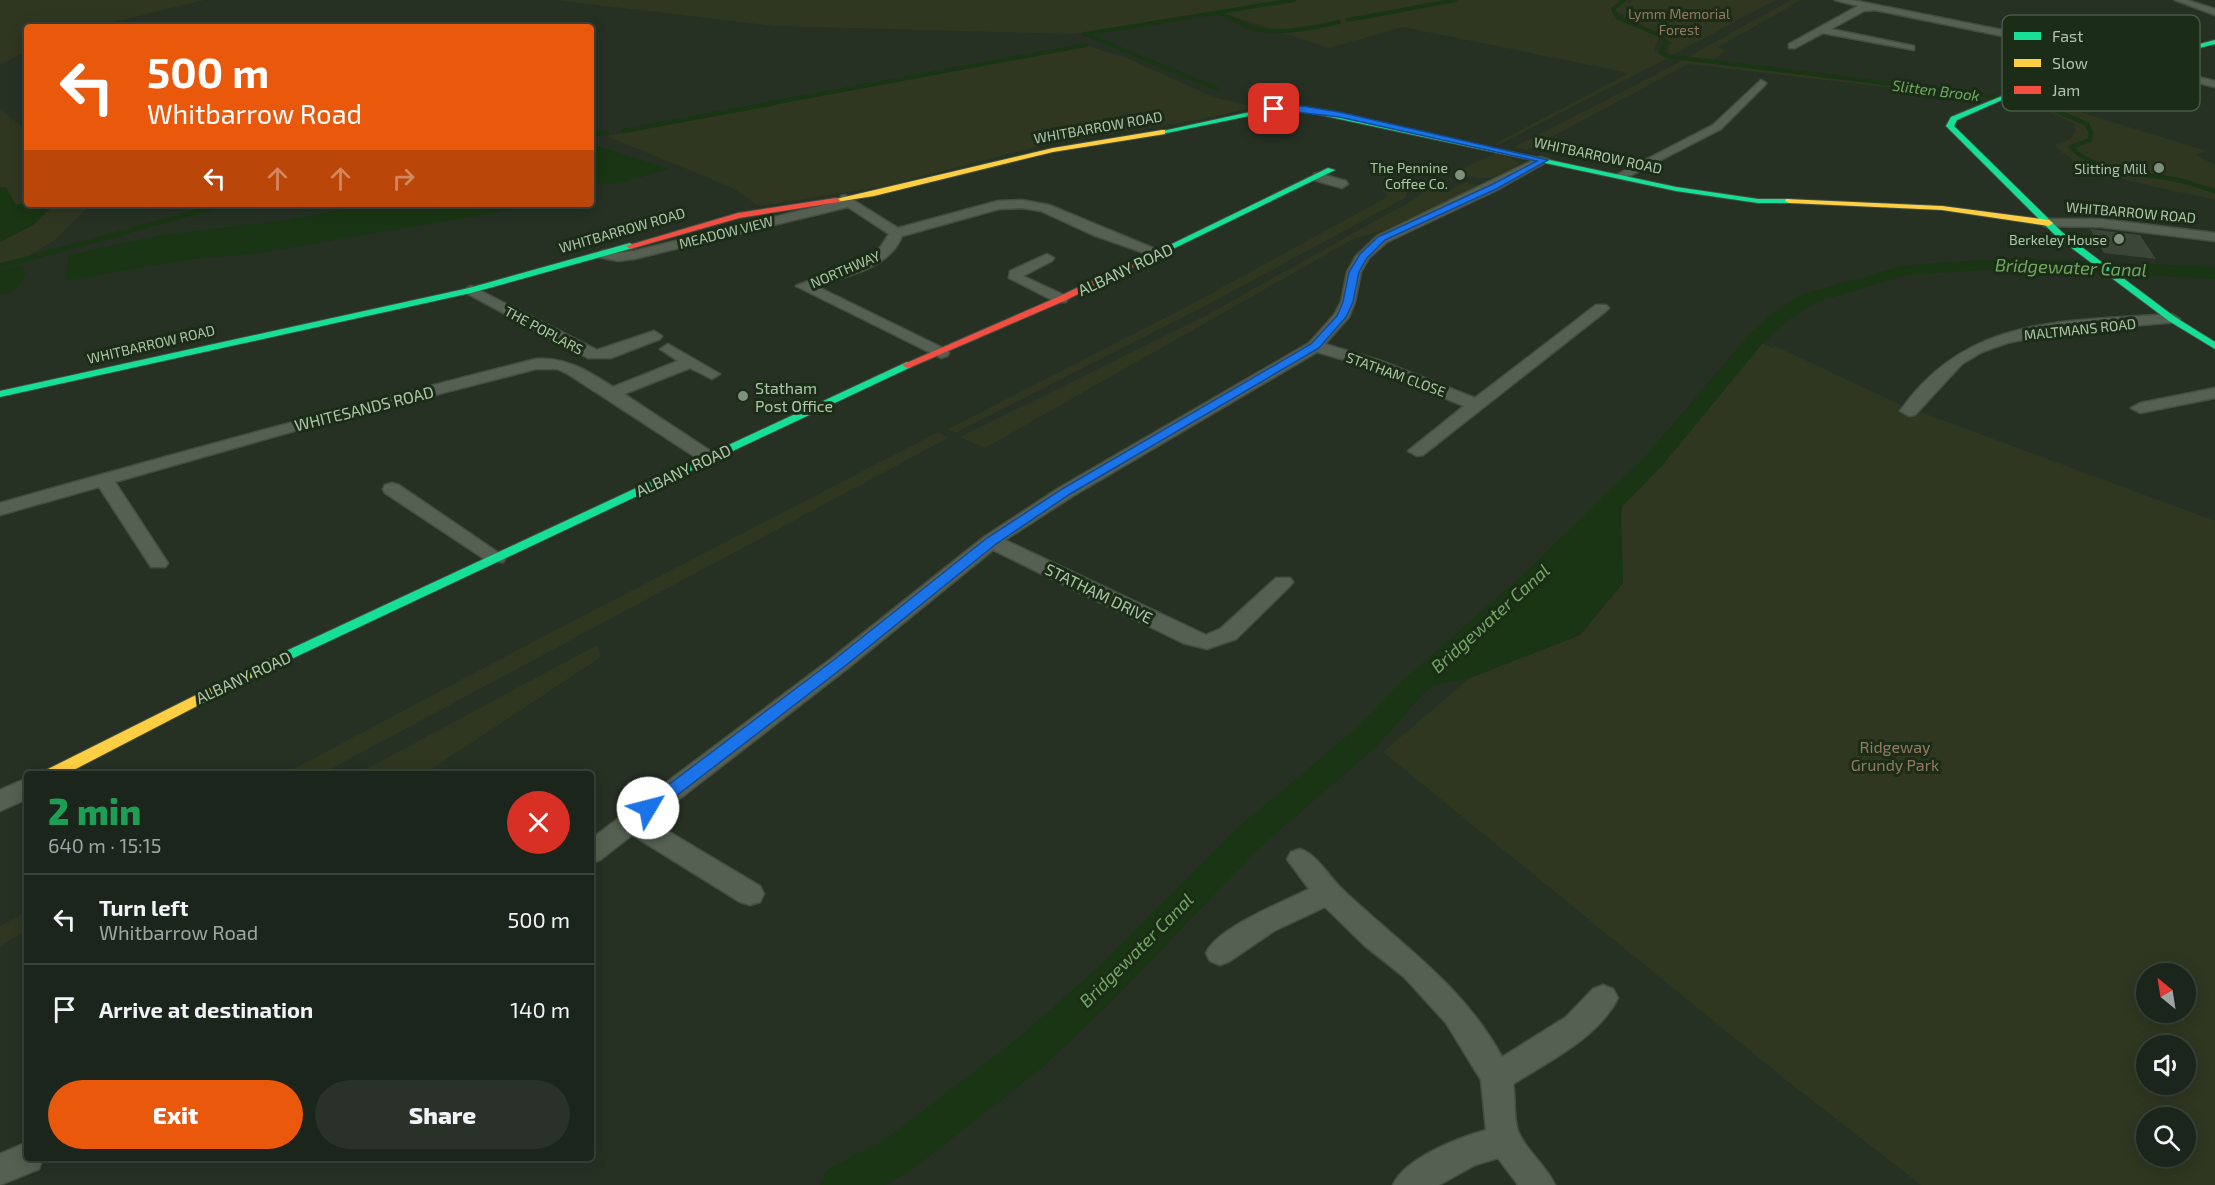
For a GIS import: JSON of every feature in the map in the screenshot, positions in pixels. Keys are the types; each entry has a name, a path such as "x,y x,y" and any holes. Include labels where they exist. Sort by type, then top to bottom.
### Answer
{"street":[{"path":"1839,0 2002,33"},
{"path":"1792,46 1862,8 1872,8 1898,0"},
{"path":"2179,0 2215,12"},
{"path":"1824,30 1911,48"},
{"path":"2200,46 2215,42"},
{"path":"2200,80 2215,84"},
{"path":"1620,176 1717,127 1761,83"},
{"path":"2002,99 1954,118 1950,126 2049,223 2110,274 2172,320 2215,346"},
{"name":"WHITBARROW ROAD","path":"0,394 471,290 738,216 847,201 1053,150 1162,132 1280,108 1339,115 1701,194 1748,200 1942,208 2049,223 2101,223 2215,237"},
{"path":"594,851 840,663 991,541 1066,492 1315,346 1341,317 1348,302 1354,272 1363,256 1382,238 1493,187 1544,160"},
{"name":"ALBANY ROAD","path":"58,771 202,696 848,392 1061,299 1331,170"},
{"path":"1318,177 1342,184"},
{"name":"NORTHWAY","path":"847,201 896,233 890,248 877,257 803,286 941,353"},
{"path":"896,233 998,205 1022,204 1044,208 1098,232 1158,253"},
{"path":"1047,258 1020,270 1015,274 1016,278 1061,299"},
{"name":"THE POPLARS","path":"471,290 594,355 605,355 654,336"},
{"path":"1417,451 1601,308"},
{"name":"MALTMANS ROAD","path":"1908,411 1956,360 1996,341 2028,333 2075,327 2172,320"},
{"name":"STATHAM CLOSE","path":"1315,346 1375,364 1477,405"},
{"path":"668,349 712,374"},
{"path":"610,394 690,362"},
{"name":"WHITESANDS ROAD","path":"0,509 288,427 536,364 566,365 708,458"},
{"path":"2140,408 2215,393"},
{"path":"103,478 158,562"},
{"path":"392,489 496,558"},
{"name":"STATHAM DRIVE","path":"991,541 1205,646 1228,634 1283,582"},
{"path":"0,802 24,789"},
{"path":"631,822 750,894"},
{"path":"1300,859 1328,893 1375,938 1414,968 1436,989 1480,1047 1497,1078 1500,1098 1498,1120 1505,1141 1538,1185"},
{"path":"1220,953 1264,923 1328,893"},
{"path":"1497,1078 1577,1026 1603,998"},
{"path":"1410,1185 1438,1165 1473,1147 1505,1141"},
{"path":"0,1172 24,1160"}],"green space":[{"path":"0,0 204,0 106,24 24,24 24,53 0,65"},
{"name":"Lymm Memorial Forest","path":"555,0 1629,0 1627,3 1633,0 1776,0 1672,55 1667,51 1672,42 1618,12 1614,16 1659,37 1654,49 1657,54 1668,58 1498,145 1494,144 1629,73 1403,27 1329,48 1219,12 1074,34 774,26"},
{"path":"1791,0 1801,0 1718,47 1725,51 1711,62 1686,58"},
{"path":"1087,46 1127,58 1213,97 1255,107 1208,118 1044,145 881,187 758,206 733,188 606,136"},
{"path":"1684,60 1991,98 1688,64 1527,150 1514,147"},
{"path":"0,110 24,128 24,207 88,207 55,240 23,259 0,263"},
{"path":"2048,111 2076,111 2207,151 2195,155 2215,165 2215,200 2105,173 2067,156 2055,145 2070,139 2076,131 2073,123"},
{"path":"1497,153 1520,162 1509,170 1487,178 1473,177 1457,171"},
{"path":"1417,172 1401,184 1408,191 1405,198 1205,306 955,433 948,429 1190,305 1389,196 1381,190"},
{"path":"1465,182 1478,186 1385,230 1355,238 985,448 960,437 1209,314 1418,197 1429,184 1450,190"},
{"name":"Ridgeway Grundy Park","path":"1755,340 1773,348 1775,346 1899,404 2215,521 2215,1185 1921,1185 1786,1080 1383,752 1470,678 1580,635 1623,583 1621,516 1625,487 1657,456"},
{"path":"938,432 948,438 327,771 290,771"},
{"path":"597,645 601,657 430,770 363,771"},
{"path":"24,913 24,933 0,946 0,926"}],"shaded area":[{"path":"594,145 669,169 616,184 594,183"},
{"path":"0,187 6,187 15,204 24,204 24,207 52,207 33,225 0,242"},
{"path":"355,207 528,207 252,254 193,259 65,281 69,255 162,235 288,220"},
{"path":"21,265 25,273 22,282 13,291 0,295 0,270"},
{"path":"1625,487 1621,516 1623,583 1580,635 1470,678 1411,689 1524,589"}],"building":[{"name":"Berkeley House","path":"2090,229 2140,235 2156,259 2104,253"}],"waterway":[{"path":"1217,89 1085,34 1294,0"},
{"path":"1348,20 1456,0"},
{"name":"Slitten Brook","path":"1624,0 1613,9 1618,18 1662,36 1666,42 1661,51 1666,56 2002,99"},
{"path":"1221,14 1251,28 1273,31 1295,30 1339,22"},
{"path":"767,104 1086,45"},
{"path":"623,131 775,103"},
{"name":"Slitten Brook","path":"2057,111 2087,124 2091,133 2090,140 2071,147 2081,156 2105,167 2179,180 2215,191"},
{"path":"594,134 608,133"},
{"path":"117,234 215,207"},
{"path":"0,266 122,233"},
{"name":"Bridgewater Canal","path":"842,1185 898,1155 1030,1053 1106,983 1246,840 1367,737 1411,689 1524,589 1653,462 1755,340 1781,316 1810,298 1906,270 2016,263 2215,273"}],"traffic: fast":[{"path":"2200,46 2215,42"},
{"path":"2002,98 1954,119 1950,126 2060,235 2172,319 2215,346"},
{"path":"1162,132 1273,109 1302,109 1676,189 1758,201 1789,201"},
{"path":"1147,258 1331,170"},
{"path":"0,394 471,290 630,246"},
{"path":"246,675 907,365"}],"traffic: slow":[{"path":"836,200 874,194 1053,150 1162,132"},
{"path":"1789,201 1942,208 2049,223"},
{"path":"58,771 246,675"}],"traffic: jam":[{"path":"630,246 738,216 836,200"},
{"path":"907,365 1061,299 1147,258"}],"place":[{"name":"Slitting Mill","path":"2159,168"},
{"name":"The Pennine Coffee Co.","path":"1460,175"},
{"name":"Berkeley House","path":"2119,239"},
{"name":"Statham Post Office","path":"743,396"}],"route":[{"path":"648,808 840,663 991,541 1066,492 1315,346 1341,317 1348,302 1354,272 1363,256 1382,238 1516,176 1544,160 1314,110 1274,109"}]}
